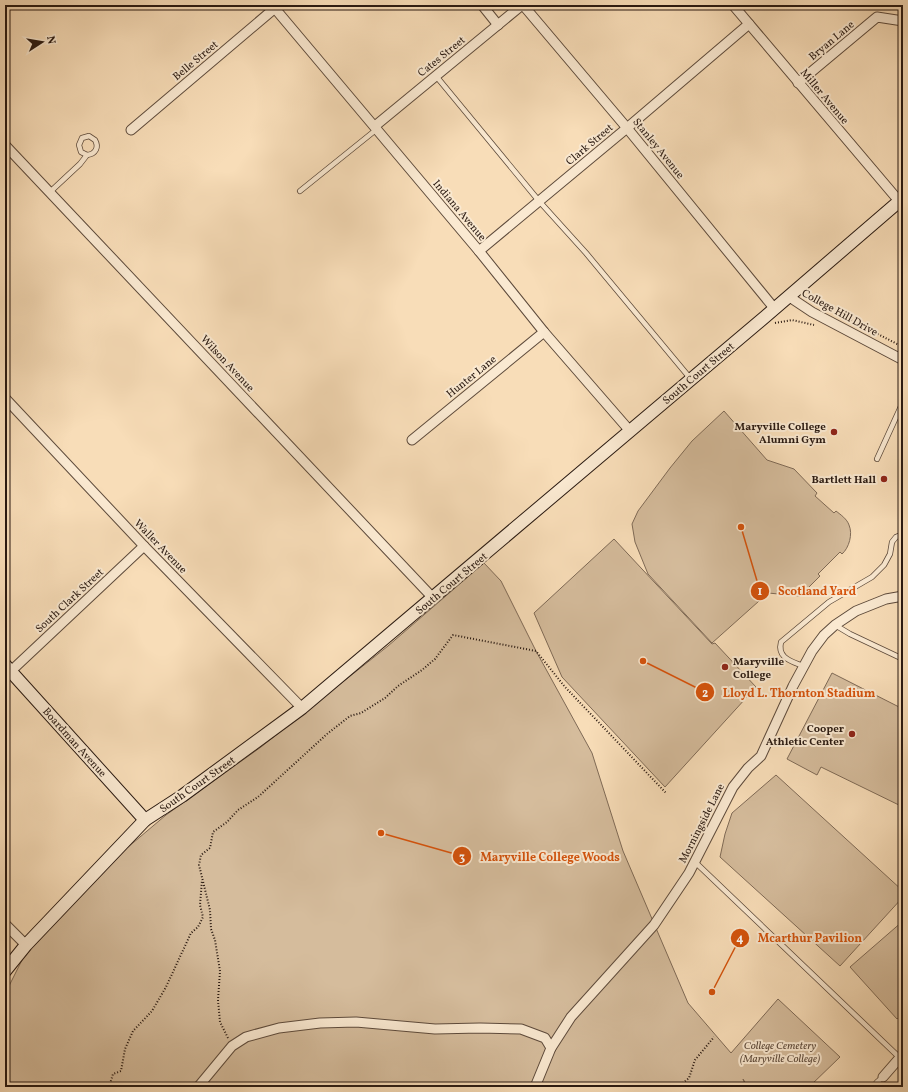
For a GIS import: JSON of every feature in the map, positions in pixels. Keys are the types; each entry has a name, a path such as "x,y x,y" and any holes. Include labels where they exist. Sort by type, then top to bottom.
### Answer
{"street":[{"path":"482,5 498,25"},
{"name":"Cates Street","path":"376,128 436,76 523,5"},
{"name":"Stanley Avenue","path":"523,5 627,128 770,312"},
{"name":"Miller Avenue","path":"733,5 798,83 901,200"},
{"name":"Indiana Avenue","path":"274,7 479,251 544,332 630,431"},
{"name":"Belle Street","path":"131,130 274,7"},
{"name":"Bryan Lane","path":"798,83 877,17 903,21"},
{"name":"Clark Street","path":"479,251 749,24"},
{"name":"Wilson Avenue","path":"5,145 433,598"},
{"name":"South Court Street","path":"5,971 26,945 145,820 182,796 302,708 692,379 901,200"},
{"name":"College Hill Drive","path":"788,296 812,312 903,360"},
{"name":"Hunter Lane","path":"412,440 544,332"},
{"name":"Waller Avenue","path":"5,398 144,546 302,708"},
{"name":"South Clark Street","path":"8,668 144,546"},
{"name":"Morningside Lane","path":"535,1087 551,1048 571,1017 654,925 689,873 733,787 748,768 761,756 803,666 812,651 835,625 856,611 886,599 903,596"},
{"name":"Boardman Avenue","path":"8,668 145,820"},
{"path":"5,924 26,945"},
{"path":"198,1087 232,1046 246,1037 279,1028 320,1023 356,1022 435,1029 521,1029 545,1038 551,1048"},
{"path":"883,1077 901,1056"}],"lane":[{"path":"436,76 539,201 586,253 692,379"},
{"path":"300,191 376,128"},
{"path":"50,192 80,164 87,155 94,153 97,146 95,140 89,136 82,138 79,145 81,152 87,155"},
{"path":"877,459 903,402"},
{"path":"803,666 787,659 782,655 779,648 781,642 829,602 872,577 884,565 890,554 892,542 896,537 903,534"},
{"path":"835,625 850,634 903,659"},
{"path":"695,862 901,1056"},
{"path":"874,1087 883,1077"}],"path":[{"path":"770,312 774,323 792,320 817,326"},
{"path":"232,1046 220,1022 218,1000 220,971 215,940 211,929 210,910 199,866 201,855 210,848 213,832 227,822 238,810 258,798 327,734 350,716 361,713 385,698 398,686 422,670 435,659 452,635 536,651 565,687 666,793"},
{"path":"109,1087 113,1074 121,1071 125,1049 133,1031 152,1011 166,987 191,933 198,927 202,918 200,905 202,877"},
{"path":"678,1087 690,1078 695,1060 714,1037"}],"green space":[{"path":"724,411 767,460 794,469 817,493 815,496 834,513 836,511 844,517 851,532 848,545 842,554 840,552 818,574 820,576 800,596 768,593 712,643 648,574 635,542 632,524 638,511 670,468 692,441"},
{"path":"614,539 712,644 715,643 756,687 665,787 562,677 534,613"},
{"name":"College Cemetery (Maryville College)","path":"484,563 501,581 536,651 592,753 623,851 688,1003 731,1053 778,999 840,1057 809,1087 748,1087 743,1079 746,1087 5,1087 5,994 24,956 121,853 166,815 261,747 388,646"},
{"name":"Cooper Athletic Center","path":"832,673 903,709 903,807 821,767 817,775 787,759"},
{"path":"776,775 903,891 903,897 840,966 720,857 725,834 732,813"},
{"path":"903,921 903,1014 897,1019 850,967"}],"place":[{"name":"Maryville College Alumni Gym","path":"834,432"},
{"name":"Bartlett Hall","path":"884,479"},
{"name":"Scotland Yard","path":"741,527"},
{"name":"Lloyd L. Thornton Stadium","path":"643,661"},
{"name":"Maryville College","path":"725,667"},
{"name":"Cooper Athletic Center","path":"852,734"},
{"name":"Maryville College Woods","path":"381,833"},
{"name":"Mcarthur Pavilion","path":"712,992"}]}
